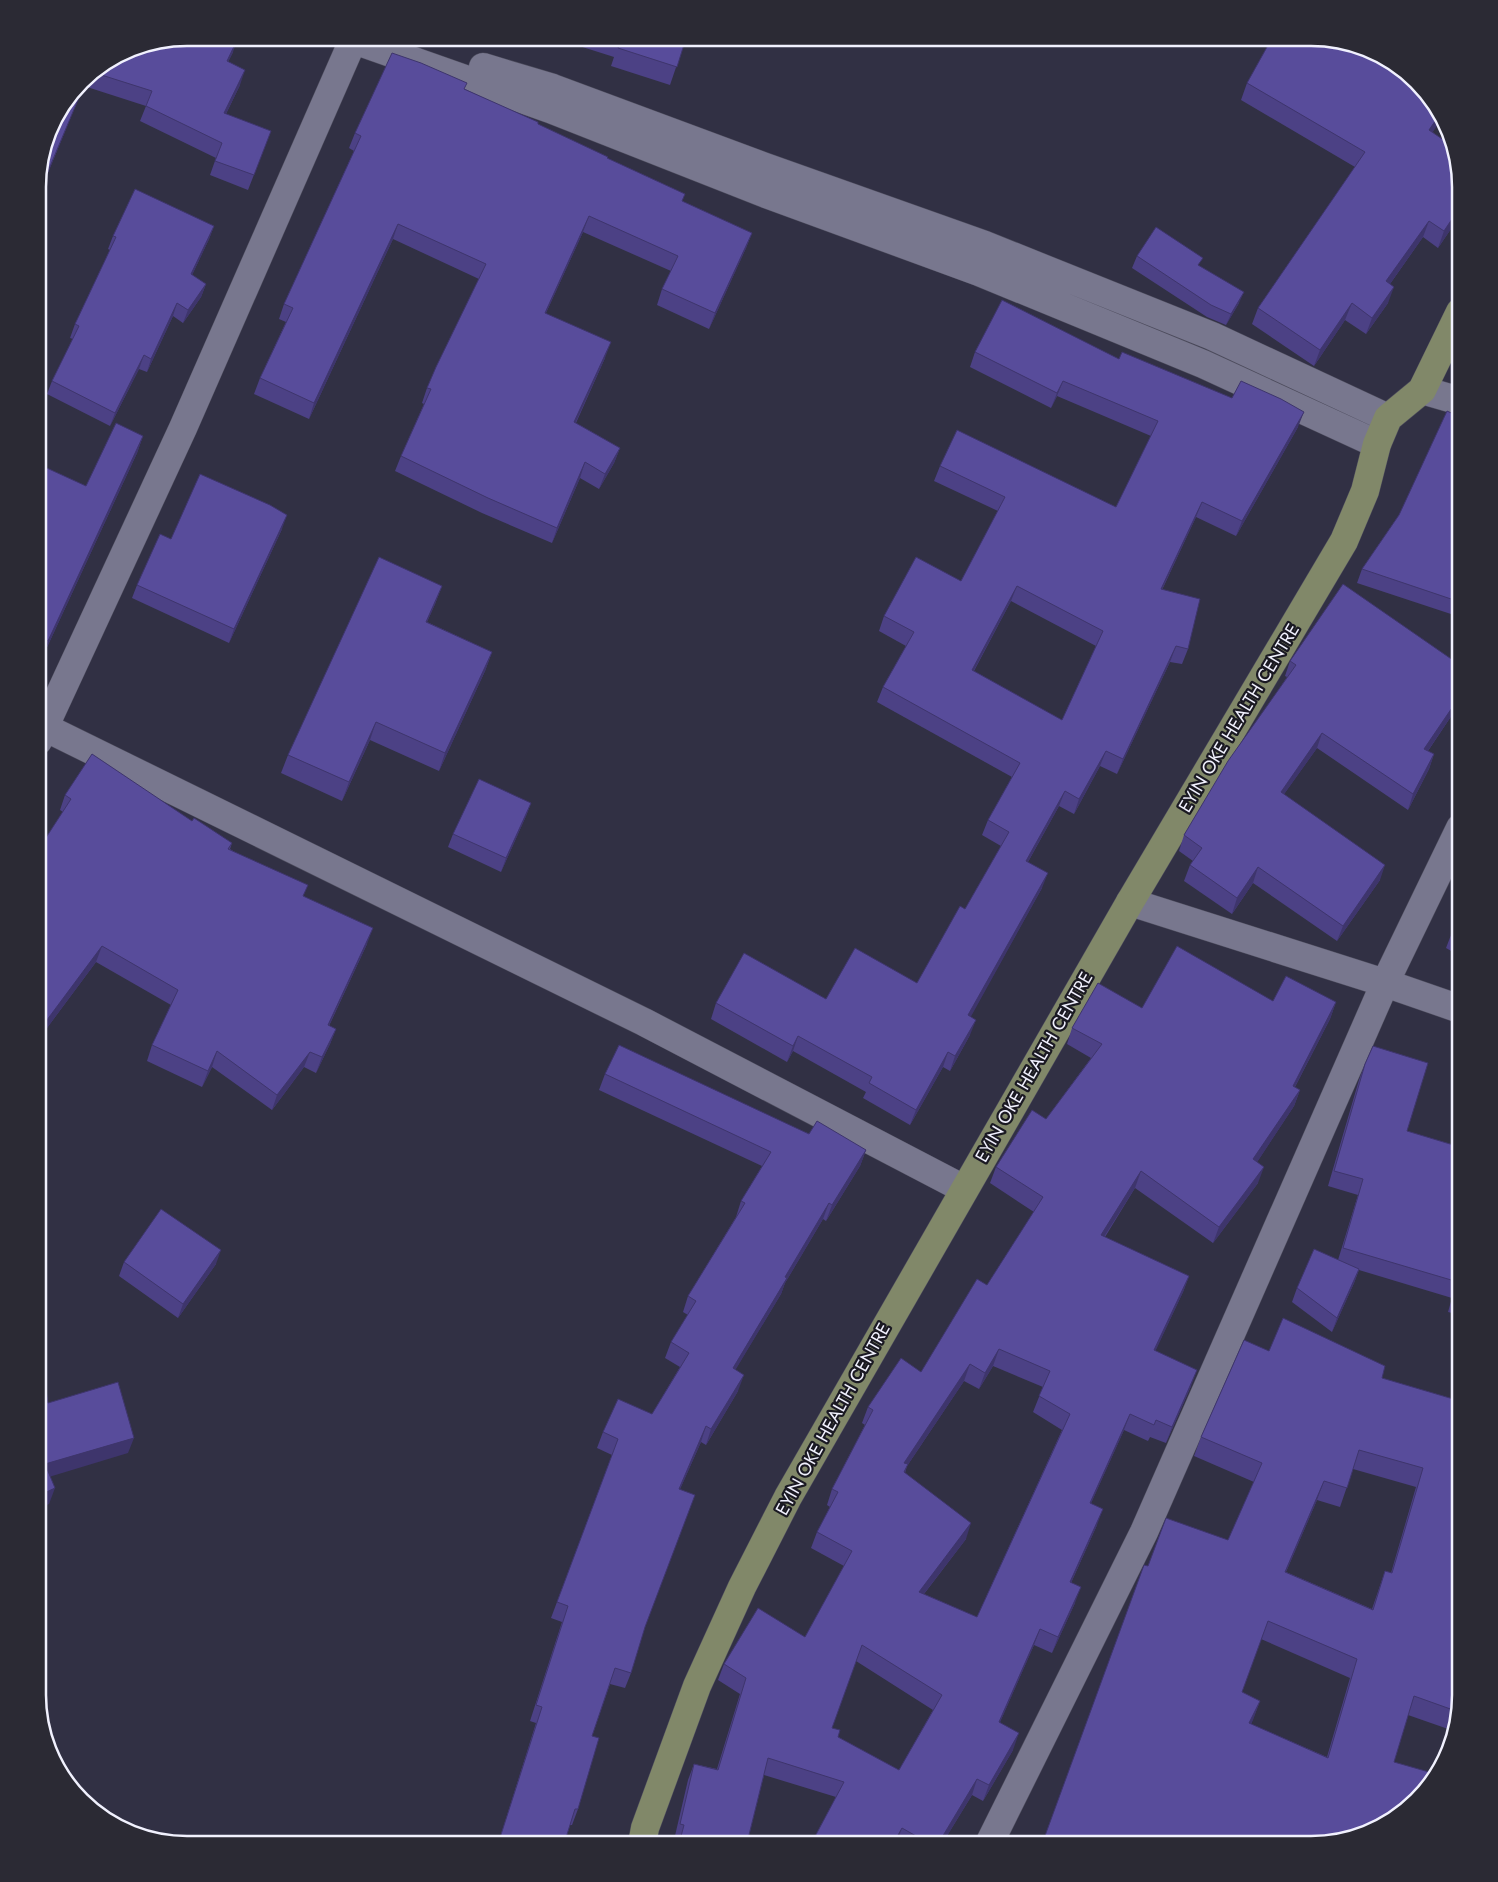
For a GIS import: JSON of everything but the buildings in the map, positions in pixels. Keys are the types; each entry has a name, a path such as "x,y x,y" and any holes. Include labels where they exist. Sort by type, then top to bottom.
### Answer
{"main road":[{"name":"EYIN OKE HEALTH CENTRE","path":"644,1836 697,1686 742,1587 788,1498 1130,902 1344,541 1365,491 1377,444 1388,418 1422,390 1452,328"}],"street":[{"path":"47,717 184,428 349,47"},
{"path":"378,47 550,109 766,194 979,272 1203,364 1377,444"},
{"path":"419,47 553,88 763,166 985,245 1212,336 1388,418"},
{"path":"1422,390 1452,399"},
{"path":"47,734 577,988 964,1189"},
{"path":"993,1836 1144,1532 1385,983 1452,845"},
{"path":"1130,902 1452,1006"}]}
